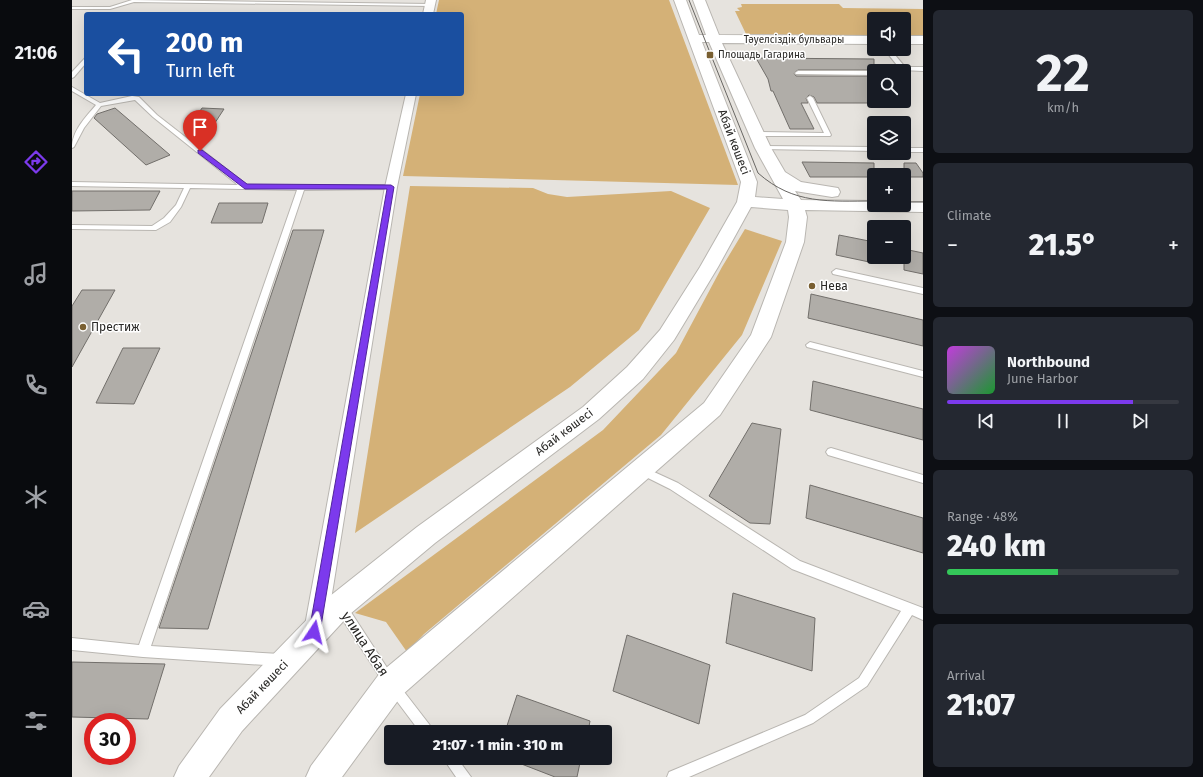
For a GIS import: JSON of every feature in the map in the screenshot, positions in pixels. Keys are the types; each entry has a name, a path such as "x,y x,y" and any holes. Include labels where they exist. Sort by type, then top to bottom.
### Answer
{"street":[{"name":"Абай көшесі","path":"322,777 391,684 712,409 761,337 795,242 798,217 795,205 704,38 680,0"},
{"name":"Абай көшесі","path":"190,777 231,720 340,605 426,535 591,413 635,373 667,335 709,267 746,202 750,182 704,38 699,0"},
{"name":"Тәуелсіздік бульвары","path":"704,38 867,40"},
{"path":"911,40 923,40"},
{"path":"314,632 391,187 411,96"},
{"path":"778,175 796,186 835,198 923,207"},
{"path":"911,193 923,194"},
{"path":"746,202 795,205 867,194"},
{"path":"795,242 818,211 835,198"}],"lane":[{"path":"72,8 110,8 135,1 430,6"},
{"path":"107,12 110,8"},
{"path":"72,76 84,61"},
{"path":"911,70 923,69"},
{"path":"798,72 867,73"},
{"path":"72,89 99,105"},
{"path":"79,93 84,91"},
{"path":"72,146 81,128 99,105 137,98 155,116 245,186"},
{"path":"760,141 828,135 810,98"},
{"path":"760,141 867,149"},
{"path":"911,150 923,150"},
{"path":"72,184 301,188 391,187"},
{"path":"72,227 153,228 168,220 179,206 188,186"},
{"path":"143,651 301,188"},
{"path":"836,272 923,291"},
{"path":"810,345 923,374"},
{"path":"831,452 923,479"},
{"path":"640,470 674,486 796,565 923,614"},
{"name":"улица Абая","path":"340,605 391,684 423,725"},
{"path":"674,777 809,719 863,682 909,609"},
{"path":"72,644 143,651 288,660"},
{"path":"455,765 464,777"}],"shaded area":[{"path":"439,0 669,0 738,185 403,176 420,96 464,96 464,12 436,12"},
{"path":"741,4 839,4 843,8 923,9 923,36 911,36 911,12 867,12 867,36 746,34 735,11 740,11 737,8 742,7"},
{"path":"410,186 533,188 548,194 567,197 671,191 710,208 639,330 570,387 355,533"},
{"path":"745,229 782,241 742,335 661,435 424,634 407,652 386,622 355,613 603,430 676,353 722,267"}],"building":[{"path":"756,58 874,59 874,64 867,64 867,70 798,70 794,73 796,76 867,76 867,103 817,103 814,97 809,95 806,98 808,103 801,103 814,129 790,129 773,91 771,91 768,79"},
{"path":"115,108 170,155 146,165 94,118 97,114"},
{"path":"202,108 224,109 209,132 187,131"},
{"path":"802,162 874,163 874,168 867,168 867,177 810,177"},
{"path":"904,163 916,163 923,173 923,177 911,177 911,168 904,168"},
{"path":"72,191 160,191 150,210 72,211"},
{"path":"219,203 268,203 262,223 211,223"},
{"path":"293,230 324,230 208,629 159,628"},
{"path":"839,235 867,241 867,262 836,255"},
{"path":"911,250 923,253 923,274 904,270 904,264 911,264"},
{"path":"82,290 115,290 72,367 72,306"},
{"path":"811,294 923,320 923,346 808,318"},
{"path":"123,348 160,348 134,404 96,403"},
{"path":"813,381 923,409 923,440 810,410"},
{"path":"752,423 781,429 770,524 750,523 709,496"},
{"path":"810,485 923,518 923,553 806,518"},
{"path":"733,593 815,618 812,671 726,643"},
{"path":"627,635 710,665 699,724 613,691"},
{"path":"72,662 165,664 148,719 136,719 136,713 84,713 84,717 72,717"},
{"path":"517,695 590,721 589,725 507,725"},
{"path":"524,765 580,765 577,777 555,777"}],"tram line":[{"path":"689,0 758,173 785,191 799,196 827,201 867,201"},
{"path":"911,202 923,202"}],"place":[{"name":"Площадь Гагарина","path":"710,55"},
{"name":"Нева","path":"812,286"},
{"name":"Престиж","path":"83,327"}],"route":[{"path":"200,151 245,186 301,188 391,187 314,632"}]}
